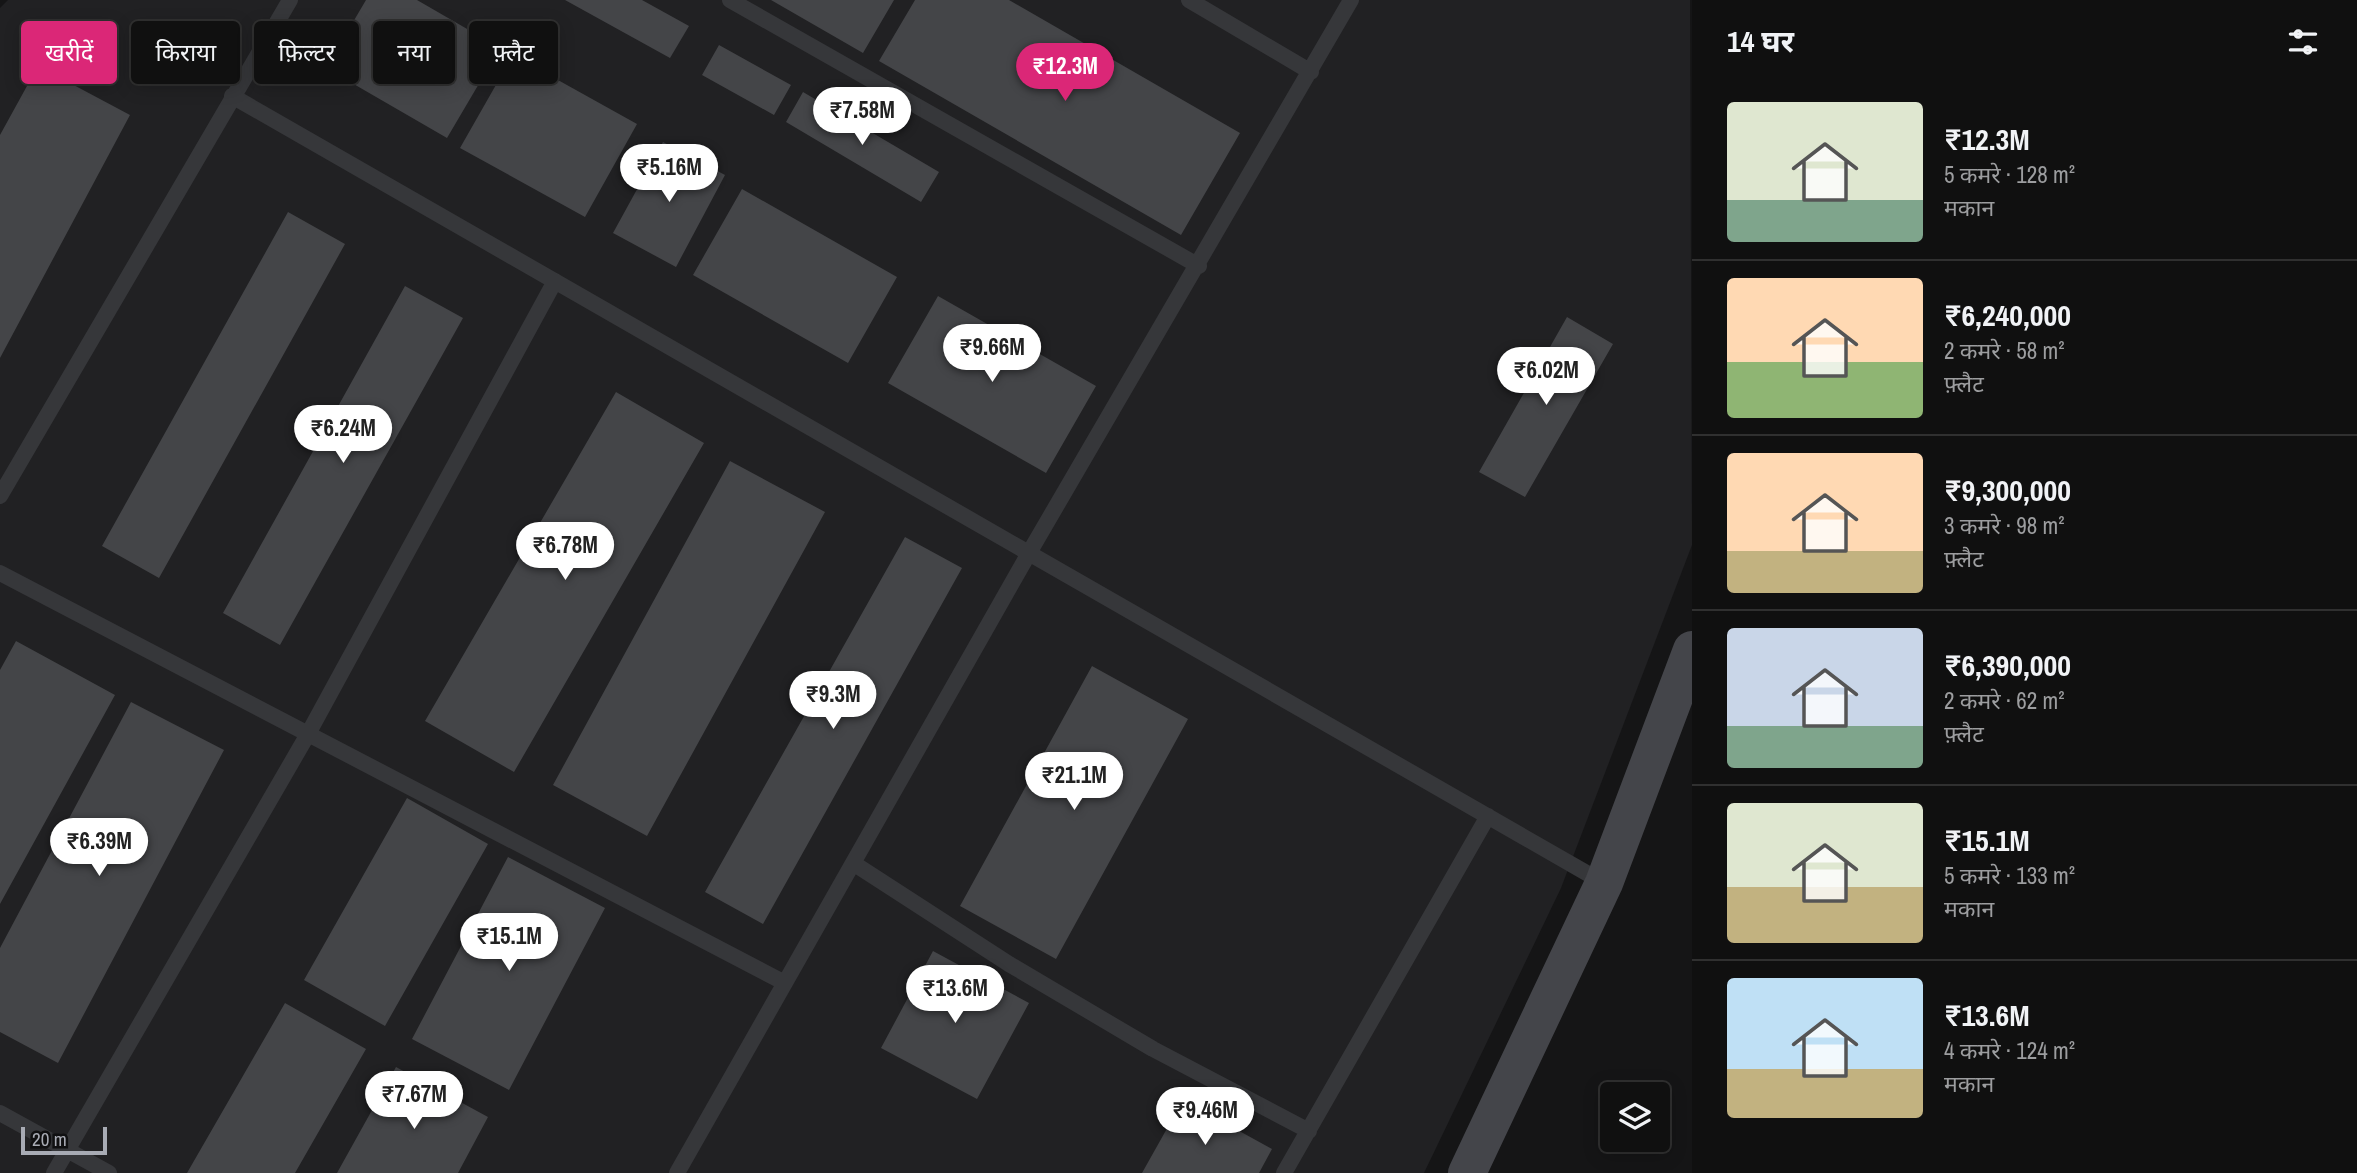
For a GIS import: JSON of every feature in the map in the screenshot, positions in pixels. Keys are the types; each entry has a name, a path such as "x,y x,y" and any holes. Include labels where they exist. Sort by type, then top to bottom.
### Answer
{"main road":[{"path":"1467,1173 1604,883 1692,650"}],"lane":[{"path":"0,496 290,0"},
{"path":"730,0 1199,266"},
{"path":"1189,0 1311,72"},
{"path":"677,1173 1029,553 1199,266 1351,0"},
{"path":"232,96 1604,883"},
{"path":"54,1173 308,734 555,281"},
{"path":"0,573 785,983"},
{"path":"1284,1173 1488,816"},
{"path":"853,863 1033,978 1153,1048 1308,1131"},
{"path":"0,1113 109,1173"}],"shaded area":[{"path":"8,0 1690,0 1692,545 1561,888 1424,1173 0,1173 0,8"}],"building":[{"path":"366,0 417,0 453,21 373,21 373,84 455,84 455,22 469,30 469,84 479,84 447,138 354,84 359,84 359,21 354,21"},
{"path":"565,0 642,0 689,26 670,58"},
{"path":"771,0 894,0 863,53"},
{"path":"915,0 1009,0 1240,133 1181,235 879,61"},
{"path":"719,45 791,85 774,115 702,75"},
{"path":"558,80 637,124 585,217 460,148 496,84 558,84"},
{"path":"28,84 72,84 130,115 0,358 0,135"},
{"path":"803,92 939,172 921,202 786,122"},
{"path":"663,142 725,175 676,267 613,233"},
{"path":"742,189 897,277 848,363 693,275"},
{"path":"288,212 345,244 159,578 102,546"},
{"path":"405,286 463,318 280,645 223,613"},
{"path":"938,296 1096,386 1046,473 888,383"},
{"path":"1567,317 1613,344 1525,497 1479,472"},
{"path":"616,392 704,443 514,772 425,721"},
{"path":"730,461 825,512 647,836 553,785"},
{"path":"905,537 962,568 763,924 705,892"},
{"path":"16,641 115,695 0,904 0,670"},
{"path":"1092,666 1188,719 1056,959 960,906"},
{"path":"131,702 224,750 58,1063 0,1032 0,948"},
{"path":"407,798 488,844 385,1026 304,980"},
{"path":"508,857 605,908 509,1090 412,1039"},
{"path":"933,951 1029,1003 977,1099 881,1048"},
{"path":"285,1003 366,1049 295,1173 187,1173"},
{"path":"396,1067 488,1117 458,1173 337,1173"},
{"path":"1183,1100 1272,1149 1259,1173 1142,1173"}]}
